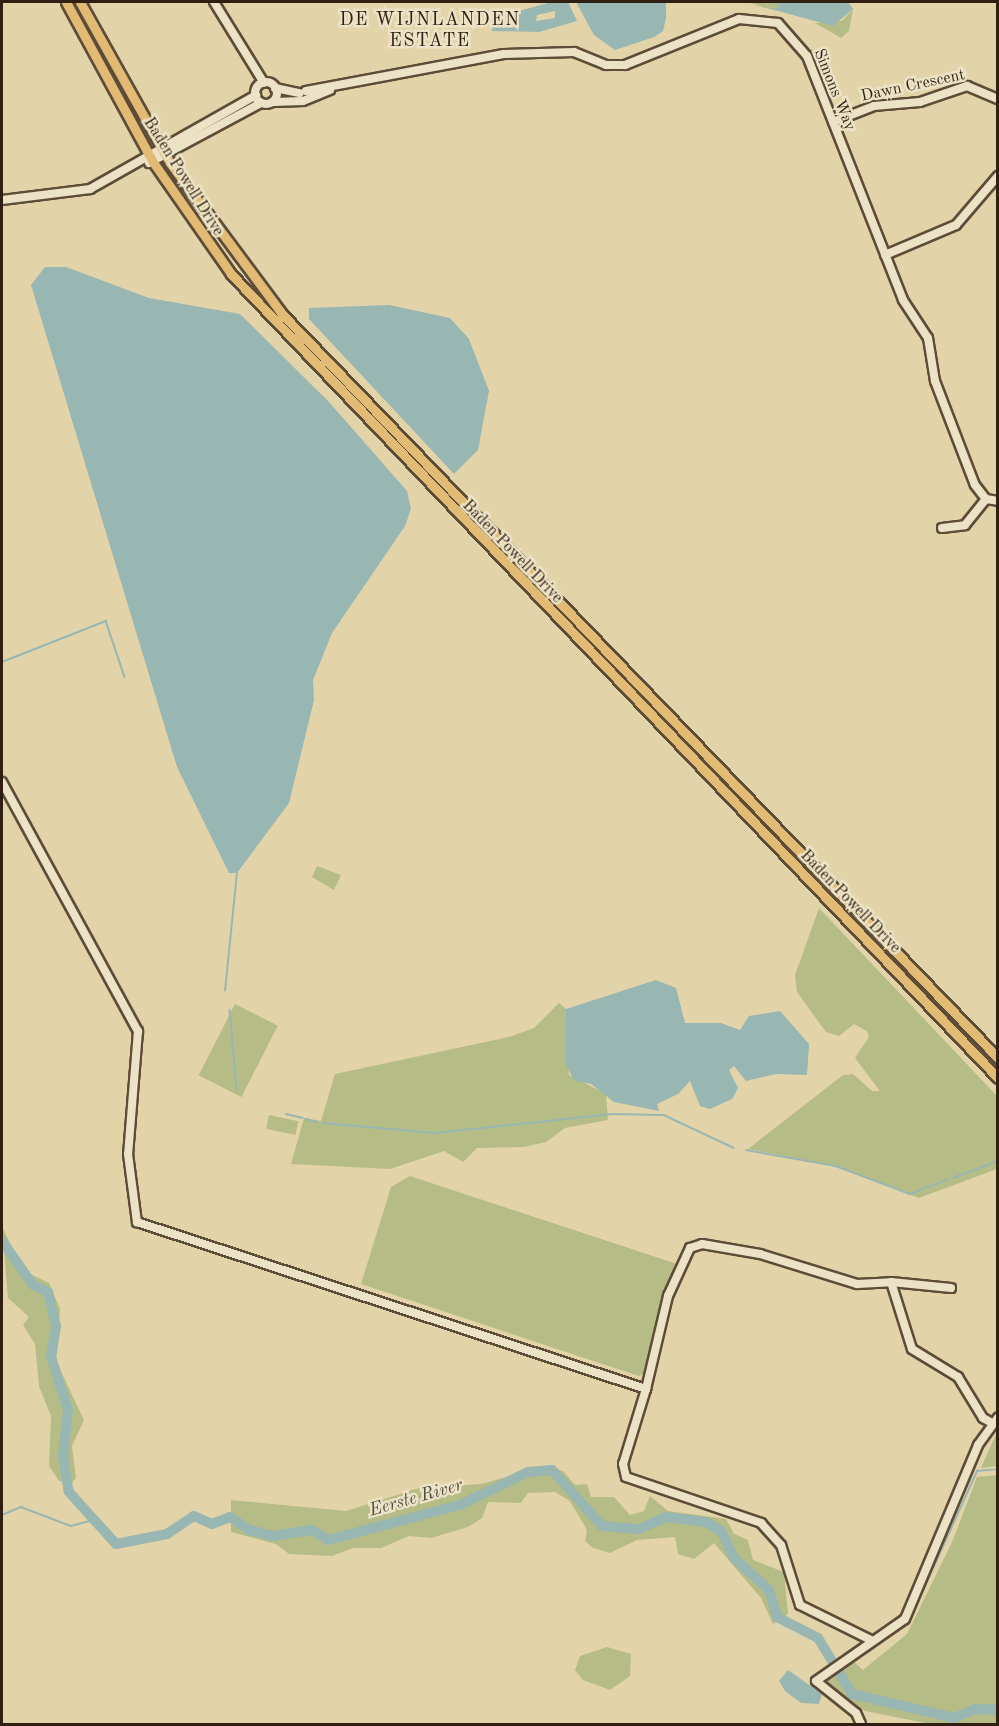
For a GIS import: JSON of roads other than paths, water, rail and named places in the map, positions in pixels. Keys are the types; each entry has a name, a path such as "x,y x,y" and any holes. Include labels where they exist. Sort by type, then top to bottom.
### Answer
{"main road":[{"name":"Baden Powell Drive","path":"66,2 151,159 191,223 280,332 998,1078"},
{"name":"Baden Powell Drive","path":"80,2 164,151 216,231 291,324 998,1058"}],"street":[{"path":"2,200 90,189 151,159 256,95 264,83 214,2"},
{"name":"Simons Way","path":"264,83 275,88 303,92 334,88 504,54 563,51 625,65 755,17 778,23 800,45 903,300 928,338 935,381 975,485 986,499"},
{"name":"Dawn Crescent","path":"833,122 874,106 920,102 967,86 998,99"},
{"path":"273,102 275,88"},
{"name":"Simons Way","path":"261,103 311,99 334,88"},
{"path":"164,151 261,103 256,95"},
{"path":"885,255 956,225 998,176"},
{"path":"942,528 965,525 986,499 998,501"},
{"path":"2,782 138,1031 128,1169 138,1200 137,1222 646,1389"},
{"path":"873,1641 800,1605 781,1545 760,1523 626,1477 623,1464 646,1389 668,1296 690,1248 702,1245 760,1254 857,1284 891,1282 951,1288"},
{"path":"861,1725 856,1713 816,1682 827,1670 905,1618 978,1445 995,1420 983,1418 958,1377 907,1342 891,1282"}],"water":[{"path":"552,2 568,2 577,21 539,32 492,31 493,18","holes":["555,11 555,18 536,21 537,15"]},
{"path":"576,2 666,2 663,31 654,37 615,50 594,35"},
{"path":"773,2 848,2 853,9 833,26 767,8 781,7"},
{"path":"45,267 66,267 149,298 240,314 329,402 407,491 411,509 405,526 332,633 313,680 314,700 289,803 237,873 229,873 177,767 31,285"},
{"path":"389,305 450,318 469,339 489,391 478,450 454,474 309,319 309,308"},
{"path":"656,980 676,988 685,1023 721,1023 740,1030 749,1016 780,1011 809,1044 807,1075 776,1074 746,1081 734,1066 729,1070 738,1088 732,1099 710,1109 700,1106 690,1081 678,1094 657,1104 659,1111 614,1102 591,1084 574,1081 566,1064 566,1009"},
{"path":"788,1670 822,1694 819,1704 801,1703 785,1691 779,1681"}],"waterway":[{"path":"2,662 106,621 125,677"},
{"path":"225,991 237,873"},
{"path":"230,1010 237,1090"},
{"path":"286,1114 303,1118"},
{"path":"323,1123 435,1133 612,1114 664,1115 734,1148"},
{"path":"306,1119 317,1122"},
{"path":"746,1150 836,1166 910,1194 946,1180"},
{"path":"953,1178 998,1161"},
{"name":"Eerste River","path":"2,1241 33,1285 48,1292 56,1326 51,1357 68,1410 63,1456 69,1492 116,1544 167,1534 194,1516 212,1524 230,1517 249,1530 273,1536 312,1530 328,1540 460,1505 528,1472 552,1470 602,1526 639,1529 666,1517 706,1522 721,1531 734,1558 769,1590 777,1617 818,1638 852,1694 954,1718 975,1709 998,1710"},
{"path":"854,1659 908,1624 977,1471 998,1469"},
{"path":"2,1515 21,1507 71,1526 90,1521"},
{"path":"994,1708 998,1723"}],"district":[{"name":"DE WIJNLANDEN ESTATE","path":"430,31"}]}
